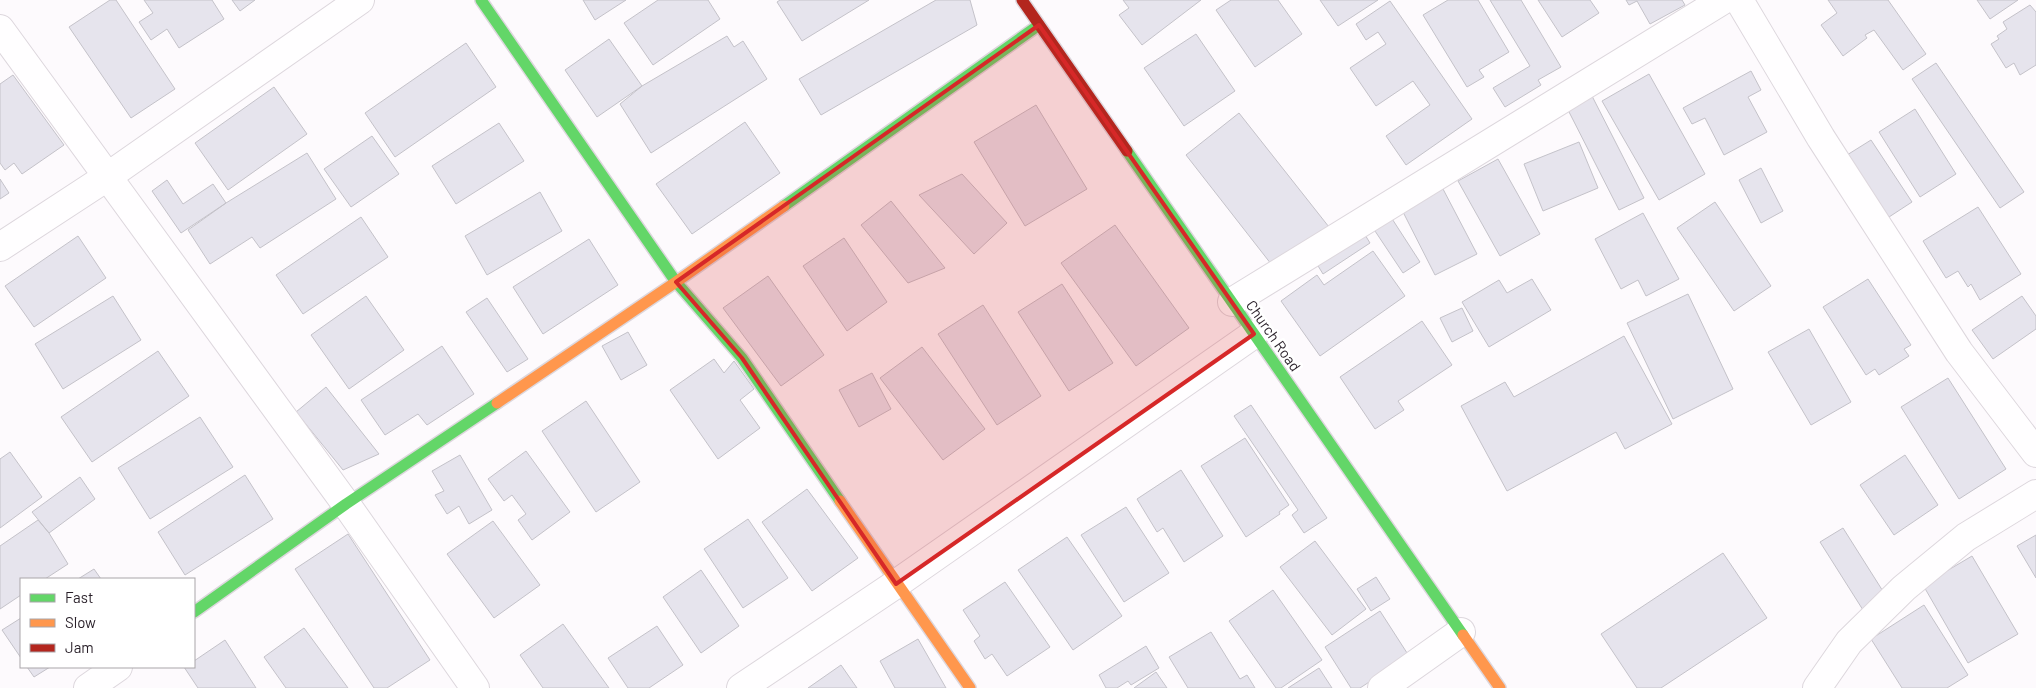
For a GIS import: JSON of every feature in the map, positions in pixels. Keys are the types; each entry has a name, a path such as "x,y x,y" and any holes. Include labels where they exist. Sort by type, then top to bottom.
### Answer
{"street":[{"path":"0,247 108,177 360,0"},
{"path":"481,0 676,282 742,358 896,584 970,688"},
{"name":"Church Road","path":"1022,0 1500,688"},
{"path":"1232,302 1723,0"},
{"path":"1739,0 1821,138 1959,352 2036,453"},
{"path":"195,611 346,504 676,282 1039,25"},
{"path":"0,29 346,504 475,688"},
{"path":"741,688 896,584 1254,334"},
{"path":"1817,688 1849,642 1904,588 1966,537 2036,494"},
{"path":"1382,688 1461,632"},
{"path":"88,688 117,668"}],"highlighted area":[{"path":"1039,25 1254,334 896,584 742,358 676,282"}],"building":[{"path":"110,0 116,0 175,89 131,118 69,27"},
{"path":"144,0 212,0 224,19 179,48 167,29 151,40 139,22 153,13"},
{"path":"232,0 255,0 240,11"},
{"path":"583,0 626,0 595,20"},
{"path":"658,0 708,0 720,19 653,65 624,23"},
{"path":"780,0 869,0 802,41 777,2"},
{"path":"936,0 970,0 977,25 821,115 799,79"},
{"path":"1123,0 1201,0 1142,45 1119,15 1129,8"},
{"path":"1231,0 1278,0 1302,34 1255,67 1216,10"},
{"path":"1320,0 1378,0 1338,26"},
{"path":"1448,0 1478,0 1509,52 1479,70 1484,77 1467,87 1423,15"},
{"path":"1490,0 1521,0 1561,67 1538,80 1541,85 1505,107 1493,88 1530,66"},
{"path":"1538,0 1590,0 1599,13 1562,37"},
{"path":"1626,0 1682,0 1685,5 1650,24 1637,1 1629,5"},
{"path":"1828,0 1888,0 1926,54 1903,70 1874,30 1865,35 1867,38 1843,56 1821,25 1837,13"},
{"path":"1977,0 2018,0 1990,19"},
{"path":"1390,1 1472,119 1406,165 1386,136 1430,105 1413,81 1376,106 1350,68 1386,44 1378,32 1366,40 1356,24"},
{"path":"2030,5 2036,12 2036,65 2020,75 2014,63 2006,68 1991,44 1999,39 1997,36 2007,29 2003,22"},
{"path":"1196,34 1235,91 1184,126 1144,68"},
{"path":"727,36 734,47 743,41 767,79 651,153 620,104 642,86"},
{"path":"609,39 642,86 597,117 565,70"},
{"path":"466,43 496,87 395,157 365,113"},
{"path":"1936,63 2024,192 2000,208 1912,79"},
{"path":"1751,71 1761,90 1748,97 1767,132 1724,155 1705,118 1692,124 1683,108"},
{"path":"1649,74 1705,174 1659,200 1602,101"},
{"path":"13,75 64,145 22,174 14,163 5,170 0,163 0,84"},
{"path":"274,87 307,134 228,190 195,143"},
{"path":"1592,96 1644,198 1619,210 1567,108"},
{"path":"1036,105 1087,189 1025,226 974,142"},
{"path":"1915,109 1956,174 1920,197 1879,132"},
{"path":"1239,113 1329,227 1275,269 1186,155"},
{"path":"745,122 780,173 692,234 656,184"},
{"path":"499,123 524,161 456,204 432,166"},
{"path":"372,136 399,174 351,207 324,169"},
{"path":"1871,140 1912,202 1889,217 1847,155"},
{"path":"1579,142 1598,188 1543,211 1524,164"},
{"path":"307,153 336,199 260,248 252,237 210,264 188,230 226,203"},
{"path":"1498,159 1540,234 1500,256 1458,181"},
{"path":"1761,168 1783,211 1761,223 1739,180"},
{"path":"962,174 1007,223 974,254 919,195"},
{"path":"0,179 9,193 0,199"},
{"path":"167,180 183,204 213,184 226,203 181,233 152,191"},
{"path":"1443,189 1477,254 1435,275 1402,210"},
{"path":"540,192 562,231 487,275 465,236"},
{"path":"891,201 945,268 908,283 861,225"},
{"path":"1715,202 1771,286 1734,311 1677,228"},
{"path":"1978,207 2021,274 1980,300 1971,284 1968,287 1958,271 1946,278 1923,241"},
{"path":"1387,211 1420,262 1403,273 1369,222"},
{"path":"1643,213 1679,279 1646,296 1638,280 1621,289 1595,239"},
{"path":"361,217 388,257 303,314 276,275"},
{"path":"1115,225 1189,328 1136,366 1061,263"},
{"path":"1359,225 1370,243 1323,274 1312,256"},
{"path":"78,236 106,278 34,327 5,286"},
{"path":"844,238 887,302 847,331 803,266"},
{"path":"589,239 618,285 543,334 513,287"},
{"path":"1373,251 1405,296 1320,356 1281,301 1317,275 1324,285"},
{"path":"768,276 824,355 781,386 723,308"},
{"path":"1532,279 1551,310 1489,347 1462,302 1499,280 1507,293"},
{"path":"1868,279 1911,345 1904,349 1909,356 1879,375 1875,369 1866,375 1823,307"},
{"path":"1062,284 1113,363 1069,391 1018,312"},
{"path":"1688,294 1733,389 1673,419 1627,323"},
{"path":"113,296 141,340 63,389 35,344"},
{"path":"366,296 404,350 349,389 311,335"},
{"path":"2022,296 2036,316 2036,329 1993,359 1972,330"},
{"path":"487,298 528,359 507,372 466,312"},
{"path":"983,305 1041,396 997,425 938,334"},
{"path":"1462,308 1473,331 1452,342 1440,318"},
{"path":"1422,321 1452,365 1398,401 1404,410 1375,429 1340,377"},
{"path":"1809,329 1851,402 1811,425 1768,352"},
{"path":"628,332 647,365 621,380 602,346"},
{"path":"1624,336 1672,424 1625,449 1616,432 1507,491 1461,406 1505,382 1514,397"},
{"path":"442,346 474,394 427,425 418,414 385,435 361,400"},
{"path":"922,347 985,429 943,460 880,378"},
{"path":"158,351 189,396 92,462 61,417"},
{"path":"714,359 724,373 734,361 754,389 740,400 760,428 718,459 670,390"},
{"path":"872,373 891,409 859,427 839,390"},
{"path":"1948,378 2006,469 1959,499 1901,407"},
{"path":"326,387 379,454 343,470 296,412"},
{"path":"586,401 640,482 596,512 542,431"},
{"path":"1251,405 1327,518 1304,533 1292,515 1298,510 1234,416"},
{"path":"200,417 233,467 150,519 118,468"},
{"path":"1245,438 1289,505 1279,512 1280,514 1246,537 1201,466"},
{"path":"526,451 570,512 532,540 518,520 526,514 512,495 504,501 488,479"},
{"path":"10,452 42,497 0,528 0,459"},
{"path":"460,455 492,510 469,524 459,506 447,514 435,495 444,491 432,471"},
{"path":"1905,455 1938,505 1894,535 1860,485"},
{"path":"1181,470 1223,536 1184,562 1163,528 1157,532 1137,499"},
{"path":"245,475 273,519 185,575 158,532"},
{"path":"80,477 95,499 49,533 32,512"},
{"path":"807,489 858,558 812,591 762,522"},
{"path":"1126,507 1169,573 1124,602 1081,535"},
{"path":"748,519 788,578 743,608 704,549"},
{"path":"38,520 49,533 68,564 47,578 20,578 20,596 0,609 0,546"},
{"path":"493,521 540,585 494,618 447,554"},
{"path":"1843,528 1886,596 1863,610 1820,542"},
{"path":"348,534 430,660 387,688 374,688 295,569"},
{"path":"2036,535 2036,578 2017,546"},
{"path":"1067,537 1122,616 1073,650 1018,570"},
{"path":"1315,541 1366,609 1332,635 1280,567"},
{"path":"1723,553 1767,618 1661,688 1637,688 1601,634"},
{"path":"1972,556 2018,634 1968,663 1923,585"},
{"path":"94,569 100,578 80,578"},
{"path":"701,570 739,626 701,653 663,597"},
{"path":"1376,577 1390,599 1371,611 1357,589"},
{"path":"1005,582 1050,647 1007,676 992,654 985,659 974,641 980,636 963,610"},
{"path":"1273,590 1322,660 1281,688 1276,688 1229,621"},
{"path":"1924,605 1968,675 1947,688 1902,688 1871,639"},
{"path":"1380,611 1409,656 1360,688 1351,688 1325,647"},
{"path":"20,619 20,657 2,630"},
{"path":"563,624 609,688 543,688 520,655"},
{"path":"657,626 683,665 649,688 628,688 608,658"},
{"path":"304,628 348,688 286,688 264,657"},
{"path":"1211,632 1240,679 1247,675 1255,688 1188,688 1169,657"},
{"path":"918,639 946,688 895,688 880,661"},
{"path":"225,640 256,688 198,688 185,668 195,668 195,660"},
{"path":"1146,646 1159,668 1131,685 1128,681 1117,688 1106,688 1099,675"},
{"path":"841,665 857,688 808,688"},
{"path":"28,668 48,668 34,677"},
{"path":"1319,668 1332,688 1288,688"},
{"path":"1156,672 1167,688 1134,688"}],"traffic: fast":[{"path":"481,0 676,282 742,358 840,501"},
{"path":"784,206 1039,25"},
{"path":"1127,151 1463,635"},
{"path":"195,611 346,504 497,403"}],"traffic: slow":[{"path":"497,403 676,282 784,206"},
{"path":"840,501 970,688"},
{"path":"1463,635 1500,688"}],"traffic: jam":[{"path":"1022,0 1127,151"}]}
